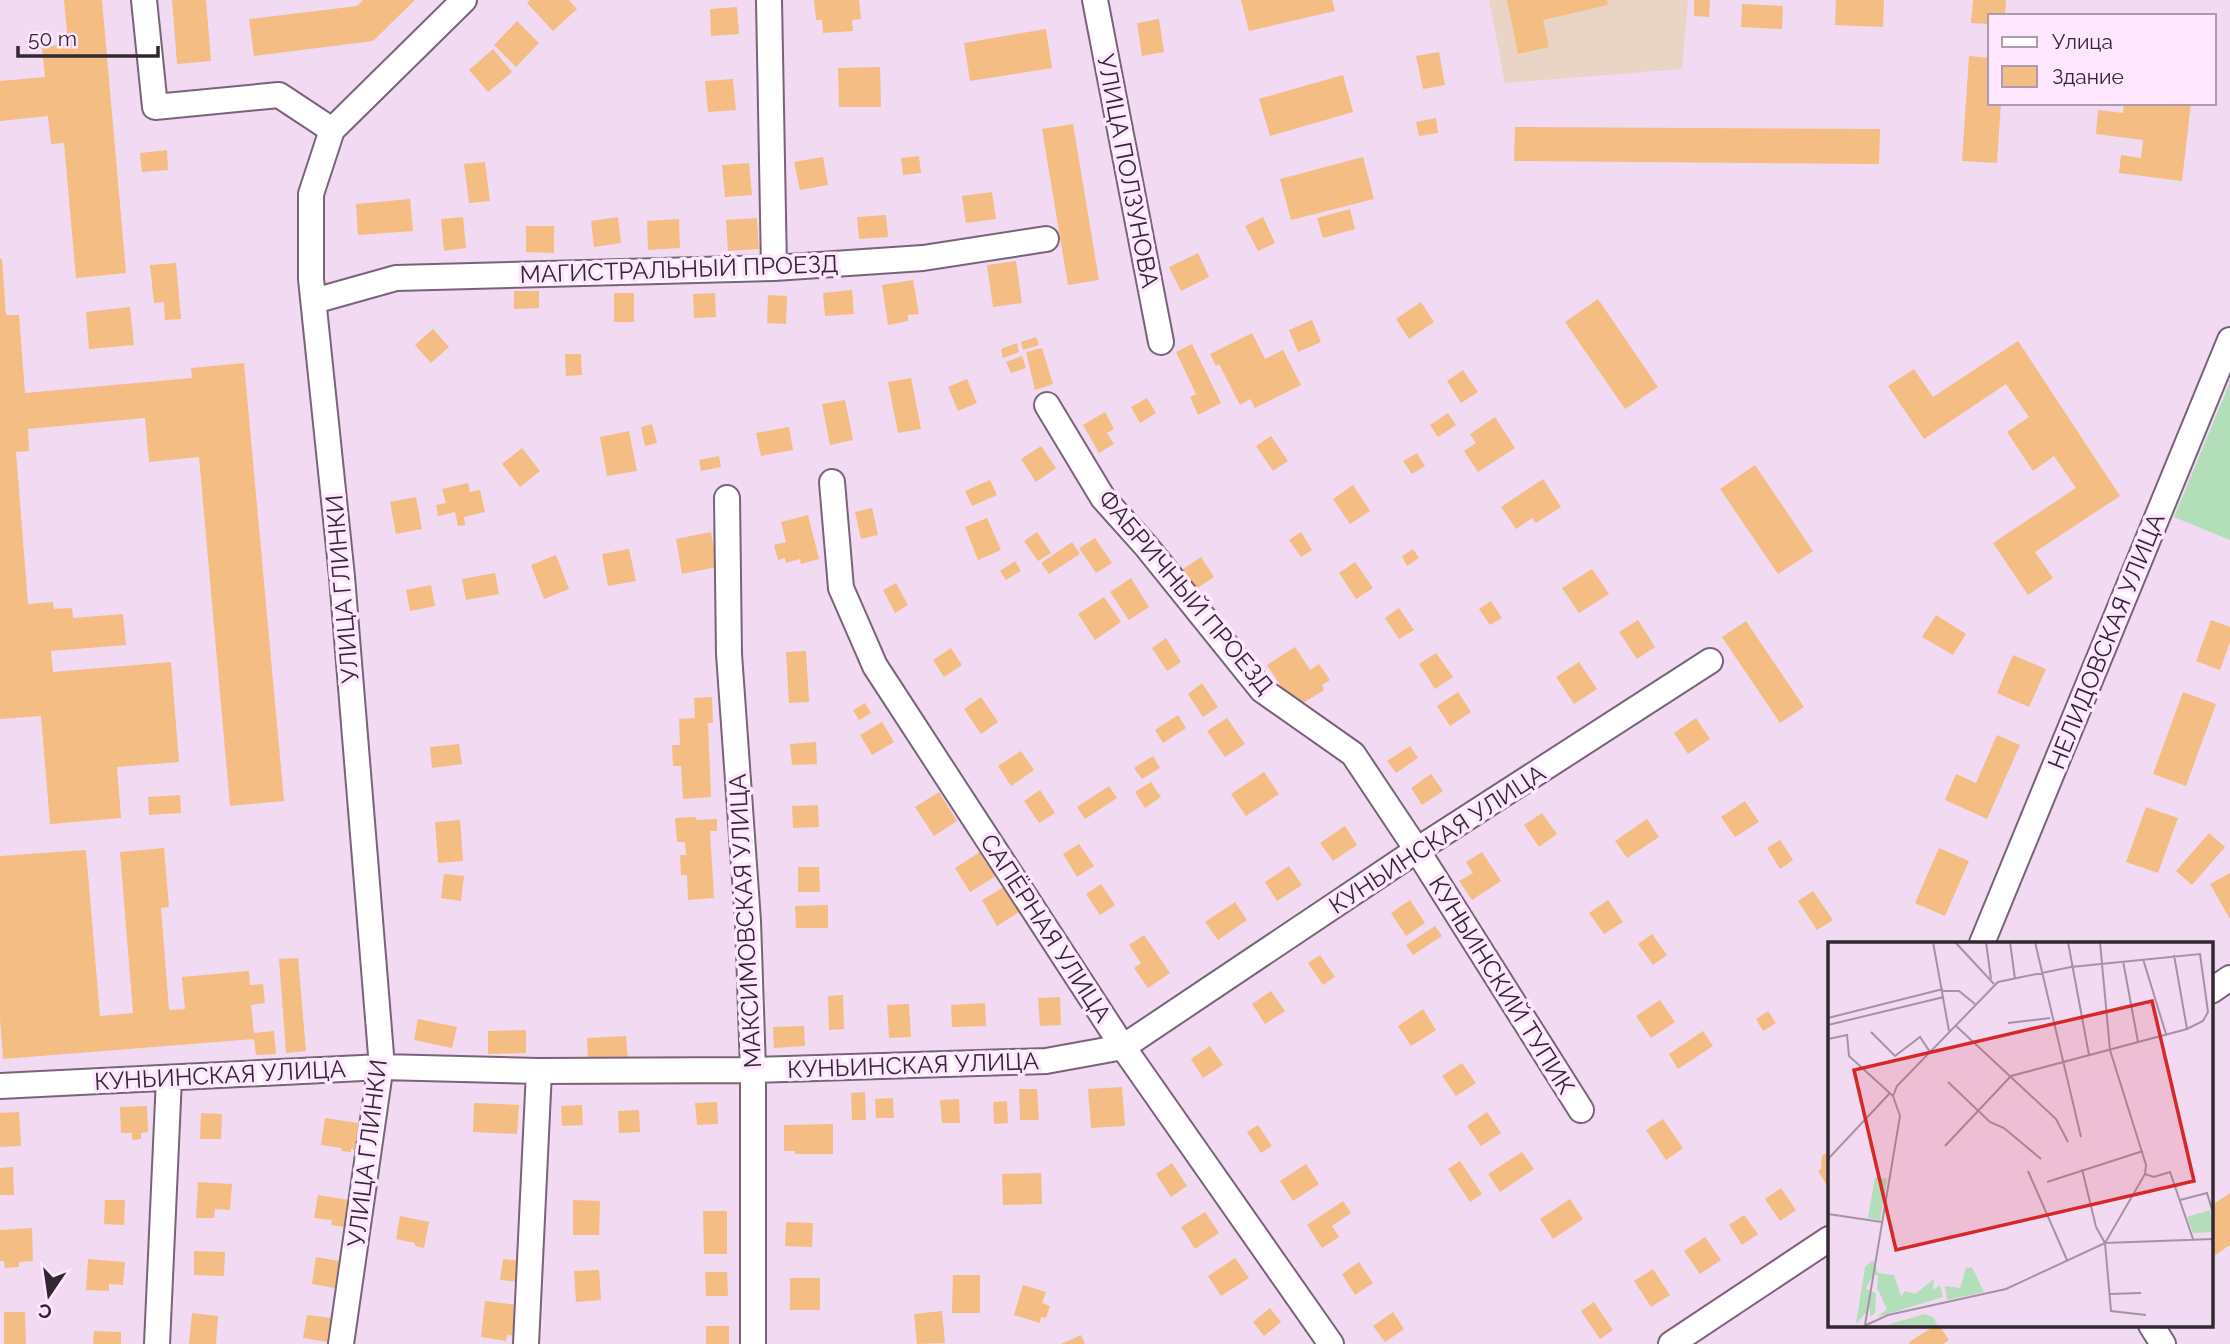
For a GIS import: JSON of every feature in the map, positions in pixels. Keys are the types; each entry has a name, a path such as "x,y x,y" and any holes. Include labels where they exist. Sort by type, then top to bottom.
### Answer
{"street":[{"path":"144,0 155,107 279,95 332,130 464,0"},
{"path":"769,0 774,268"},
{"name":"УЛИЦА ПОЛЗУНОВА","path":"1096,0 1161,342"},
{"name":"УЛИЦА ГЛИНКИ","path":"332,130 311,194 311,279 342,577 382,1068 341,1344"},
{"name":"МАГИСТРАЛЬНЫЙ ПРОЕЗД","path":"314,301 396,278 774,268 923,258 1046,239"},
{"name":"НЕЛИДОВСКАЯ УЛИЦА","path":"1982,942 2230,340"},
{"name":"ФАБРИЧНЫЙ ПРОЕЗД","path":"1047,405 1103,498 1146,546 1262,690 1353,754"},
{"name":"САПЁРНАЯ УЛИЦА","path":"832,482 841,589 875,666 1123,1047 1331,1344"},
{"name":"МАКСИМОВСКАЯ УЛИЦА","path":"727,498 729,654 748,921 752,1070 753,1344"},
{"name":"КУНЬИНСКАЯ УЛИЦА","path":"0,1086 382,1068 539,1072 752,1070 1046,1061 1123,1047 1417,850 1710,661"},
{"name":"КУНЬИНСКИЙ ТУПИК","path":"1353,754 1417,850 1581,1110"},
{"path":"2212,989 2230,978"},
{"path":"526,1344 539,1072"},
{"path":"157,1344 169,1078"},
{"path":"1671,1344 1828,1240"},
{"path":"2152,1326 2164,1344"}],"shaded area":[{"path":"1489,0 1688,0 1682,69 1505,83"}],"green space":[{"path":"2230,382 2230,540 2174,517"}],"building":[{"path":"64,0 102,0 126,273 76,278 64,143 51,144 48,116 0,121 0,81 45,77 42,47 68,44"},
{"path":"172,0 206,0 211,61 177,64"},
{"path":"363,0 415,0 373,41 254,56 249,19 357,6"},
{"path":"530,0 569,0 577,9 553,31 527,3"},
{"path":"814,0 859,0 861,19 852,20 853,31 823,33 822,20 816,20"},
{"path":"1241,0 1332,0 1335,11 1249,31"},
{"path":"1507,0 1607,0 1608,5 1543,20 1549,47 1518,54"},
{"path":"1694,0 1710,0 1709,17 1694,16"},
{"path":"1836,0 1884,0 1883,27 1835,25"},
{"path":"1973,0 2006,0 2005,14 1988,14 1988,24 1971,23"},
{"path":"1742,4 1783,6 1782,29 1741,27"},
{"path":"737,7 739,34 711,36 710,9"},
{"path":"1159,19 1164,52 1142,56 1137,23"},
{"path":"517,21 539,43 516,67 494,45"},
{"path":"1046,29 1052,68 970,81 964,43"},
{"path":"493,49 512,72 488,92 469,70"},
{"path":"1439,52 1445,85 1423,89 1416,56"},
{"path":"1969,56 1988,58 1988,105 2001,105 1997,163 1962,161"},
{"path":"880,67 881,107 839,107 838,68"},
{"path":"1343,75 1353,112 1270,136 1259,99"},
{"path":"733,79 736,110 708,112 705,81"},
{"path":"2124,105 2191,105 2182,181 2119,173 2121,155 2141,158 2143,140 2096,134 2098,110 2123,113"},
{"path":"1436,118 1438,133 1419,136 1416,122"},
{"path":"1073,124 1099,280 1068,285 1042,129"},
{"path":"1515,127 1880,129 1879,164 1514,161"},
{"path":"167,150 168,170 142,172 140,153"},
{"path":"919,156 921,173 903,175 901,158"},
{"path":"823,157 828,185 800,190 794,162"},
{"path":"1363,157 1374,199 1291,220 1280,179"},
{"path":"485,162 490,201 469,203 464,164"},
{"path":"749,163 752,195 725,197 722,165"},
{"path":"992,192 996,219 966,223 962,196"},
{"path":"410,199 413,231 358,235 356,204"},
{"path":"1350,209 1355,229 1323,238 1317,218"},
{"path":"886,215 888,237 859,239 857,217"},
{"path":"463,217 466,248 444,251 441,219"},
{"path":"618,217 621,243 594,247 591,221"},
{"path":"1263,217 1275,243 1258,251 1245,226"},
{"path":"757,218 759,249 728,251 726,220"},
{"path":"679,219 680,248 648,250 647,221"},
{"path":"526,226 554,226 554,253 526,252"},
{"path":"1198,253 1209,277 1181,291 1169,267"},
{"path":"0,259 6,315 19,315 25,393 192,378 191,368 244,363 284,801 230,806 199,457 149,462 145,418 28,429 29,451 16,452 28,604 53,602 54,609 72,608 73,618 123,614 126,645 51,651 53,672 171,662 179,762 117,767 121,818 50,824 41,716 0,719"},
{"path":"1016,261 1022,303 993,307 987,265"},
{"path":"176,263 181,319 165,320 164,302 154,303 150,265"},
{"path":"913,280 919,314 908,315 908,321 888,325 882,285"},
{"path":"852,290 854,314 825,316 823,293"},
{"path":"514,291 539,291 539,308 514,309"},
{"path":"614,293 634,293 634,322 614,322"},
{"path":"715,293 716,317 694,318 693,294"},
{"path":"768,295 787,296 786,324 767,323"},
{"path":"1598,299 1658,387 1625,409 1565,322"},
{"path":"1421,302 1434,322 1409,339 1396,319"},
{"path":"130,307 134,345 89,349 86,312"},
{"path":"1312,320 1321,342 1298,352 1289,330"},
{"path":"433,329 449,347 431,363 415,345"},
{"path":"1252,333 1265,359 1283,350 1301,385 1255,408 1250,399 1240,405 1219,364 1216,366 1210,354"},
{"path":"1036,337 1039,345 1023,350 1021,342"},
{"path":"2018,341 2120,496 2035,552 2053,578 2028,595 1993,543 2076,488 2054,456 2033,471 2007,432 2029,417 2006,384 1924,439 1888,386 1914,369 1933,397"},
{"path":"1017,343 1019,352 1003,358 1001,349"},
{"path":"1192,344 1221,403 1198,415 1190,397 1196,394 1176,352"},
{"path":"1042,348 1053,384 1035,390 1026,352"},
{"path":"565,354 581,354 582,375 566,376"},
{"path":"1022,356 1026,368 1011,373 1006,362"},
{"path":"1463,370 1478,392 1461,403 1447,381"},
{"path":"911,378 921,429 898,433 888,382"},
{"path":"967,379 977,403 958,411 948,387"},
{"path":"1147,398 1156,413 1140,423 1131,407"},
{"path":"845,400 853,440 830,445 822,404"},
{"path":"1105,412 1114,429 1107,433 1114,444 1099,453 1083,425"},
{"path":"1448,413 1456,425 1438,437 1430,425"},
{"path":"1495,417 1515,448 1478,472 1464,451 1476,443 1470,434"},
{"path":"652,424 657,443 645,446 641,427"},
{"path":"789,427 793,450 761,456 756,433"},
{"path":"629,431 637,471 607,476 600,437"},
{"path":"1271,436 1288,461 1273,471 1256,446"},
{"path":"1041,446 1056,468 1036,482 1021,459"},
{"path":"522,448 540,471 520,487 502,464"},
{"path":"1417,453 1425,466 1412,474 1403,461"},
{"path":"719,456 721,467 701,471 699,460"},
{"path":"1755,465 1813,551 1778,574 1720,489"},
{"path":"1543,479 1561,507 1536,523 1532,518 1516,529 1501,507"},
{"path":"990,480 997,495 972,506 965,491"},
{"path":"468,483 470,492 480,490 485,512 464,517 465,525 458,526 455,512 438,516 436,505 446,503 442,489"},
{"path":"1353,485 1370,511 1350,524 1333,499"},
{"path":"416,497 422,529 396,534 390,502"},
{"path":"872,508 878,535 861,539 855,512"},
{"path":"808,515 819,559 801,564 800,559 786,563 785,558 778,560 774,545 786,542 781,522"},
{"path":"987,518 1001,550 978,560 965,527"},
{"path":"711,532 717,567 682,574 676,539"},
{"path":"1037,532 1051,553 1038,561 1024,541"},
{"path":"1301,532 1312,550 1301,557 1289,540"},
{"path":"1095,538 1112,563 1096,573 1079,548"},
{"path":"1072,542 1080,554 1049,574 1041,563"},
{"path":"629,549 636,581 608,586 602,554"},
{"path":"1413,549 1419,558 1407,566 1402,556"},
{"path":"556,555 569,589 544,599 531,565"},
{"path":"1201,557 1214,577 1196,589 1183,569"},
{"path":"1015,561 1021,571 1006,580 1000,571"},
{"path":"1355,562 1373,588 1356,599 1339,573"},
{"path":"1592,569 1609,594 1579,613 1562,588"},
{"path":"495,573 499,594 466,600 462,579"},
{"path":"1131,578 1149,607 1129,620 1110,592"},
{"path":"896,583 908,605 895,613 883,590"},
{"path":"431,585 435,606 410,611 406,590"},
{"path":"1104,597 1121,622 1095,640 1078,614"},
{"path":"1491,601 1502,618 1490,625 1479,609"},
{"path":"1399,608 1414,630 1399,639 1385,618"},
{"path":"1936,615 1966,634 1953,655 1922,637"},
{"path":"1638,620 1655,647 1637,659 1619,632"},
{"path":"2211,620 2230,627 2230,642 2220,670 2196,661"},
{"path":"1746,621 1804,707 1780,723 1722,637"},
{"path":"1166,638 1181,662 1167,671 1152,648"},
{"path":"1295,647 1310,670 1319,664 1330,680 1322,685 1324,690 1295,708 1267,665"},
{"path":"951,648 962,665 944,677 933,660"},
{"path":"806,651 809,702 789,703 786,652"},
{"path":"1436,653 1453,677 1435,689 1419,664"},
{"path":"2013,655 2046,669 2029,707 1997,693"},
{"path":"1579,662 1597,689 1574,704 1556,677"},
{"path":"1202,683 1218,707 1203,717 1188,694"},
{"path":"1458,692 1471,712 1450,726 1437,706"},
{"path":"2183,692 2216,704 2186,786 2153,774"},
{"path":"712,697 713,723 708,723 711,797 683,799 681,766 673,766 672,745 680,745 679,719 695,718 694,698"},
{"path":"981,697 998,722 981,734 964,709"},
{"path":"865,703 871,713 859,720 853,710"},
{"path":"1178,715 1186,728 1163,743 1155,730"},
{"path":"1227,718 1245,744 1225,757 1207,731"},
{"path":"1696,718 1710,739 1688,754 1674,733"},
{"path":"882,722 894,742 872,755 860,735"},
{"path":"1997,735 2020,745 1987,819 1945,800 1956,774 1976,783"},
{"path":"816,742 817,764 792,765 790,744"},
{"path":"459,744 462,764 432,768 430,747"},
{"path":"1410,746 1418,758 1396,773 1387,761"},
{"path":"1021,751 1034,770 1011,786 998,766"},
{"path":"1153,756 1160,768 1142,779 1134,768"},
{"path":"1264,772 1279,794 1246,816 1231,794"},
{"path":"1431,774 1443,791 1422,805 1411,788"},
{"path":"1151,782 1161,797 1145,808 1135,792"},
{"path":"1109,786 1117,798 1085,819 1077,807"},
{"path":"1040,790 1055,813 1039,823 1024,801"},
{"path":"939,792 957,821 934,836 915,807"},
{"path":"180,795 181,813 149,815 148,797"},
{"path":"1745,801 1759,822 1735,837 1721,817"},
{"path":"818,805 819,827 793,828 792,806"},
{"path":"2146,807 2178,818 2158,873 2126,862"},
{"path":"1542,813 1557,834 1539,847 1524,825"},
{"path":"696,817 696,820 717,819 717,831 710,831 714,898 688,900 687,875 681,875 680,855 686,855 685,842 677,842 675,818"},
{"path":"1647,819 1659,837 1627,858 1615,841"},
{"path":"460,820 463,861 438,863 435,822"},
{"path":"1345,826 1357,845 1333,861 1320,843"},
{"path":"2209,833 2225,847 2192,885 2176,871"},
{"path":"1780,840 1793,860 1780,869 1767,848"},
{"path":"1079,844 1094,866 1077,877 1063,854"},
{"path":"164,848 169,907 161,908 169,1010 185,1009 182,977 249,971 250,985 263,984 265,1003 251,1005 254,1033 274,1031 276,1054 256,1055 254,1039 3,1059 0,1018 0,856 86,850 100,1016 133,1013 120,852"},
{"path":"1939,848 1969,861 1945,916 1915,903"},
{"path":"980,852 988,866 994,862 1001,873 970,892 955,868"},
{"path":"1482,852 1501,881 1472,900 1459,881 1473,873 1466,862"},
{"path":"1289,866 1302,885 1277,901 1265,882"},
{"path":"798,867 819,867 820,892 798,892"},
{"path":"2230,873 2230,919 2210,884"},
{"path":"444,874 464,876 461,901 441,898"},
{"path":"1101,884 1115,905 1100,915 1086,894"},
{"path":"1004,887 1019,912 997,926 982,900"},
{"path":"1813,891 1833,920 1817,930 1798,901"},
{"path":"1410,900 1425,923 1406,936 1391,913"},
{"path":"1608,900 1623,922 1604,934 1589,913"},
{"path":"1235,902 1247,920 1218,940 1205,922"},
{"path":"828,905 828,928 796,928 795,906"},
{"path":"1435,926 1442,936 1413,955 1406,945"},
{"path":"1652,934 1667,955 1653,965 1638,944"},
{"path":"1144,935 1170,973 1148,988 1134,968 1141,963 1129,945"},
{"path":"1320,955 1335,977 1323,985 1308,963"},
{"path":"298,958 306,1051 286,1053 279,959"},
{"path":"1271,991 1285,1011 1265,1024 1252,1004"},
{"path":"843,995 844,1029 829,1030 828,996"},
{"path":"1060,997 1061,1025 1040,1026 1038,998"},
{"path":"1660,1000 1675,1022 1651,1038 1636,1016"},
{"path":"985,1003 986,1026 952,1027 951,1005"},
{"path":"909,1004 911,1037 889,1038 887,1005"},
{"path":"1423,1009 1436,1030 1411,1046 1398,1026"},
{"path":"1768,1011 1776,1023 1763,1031 1756,1019"},
{"path":"418,1019 457,1027 452,1048 414,1040"},
{"path":"804,1026 805,1046 774,1048 773,1027"},
{"path":"526,1030 526,1053 488,1054 488,1031"},
{"path":"1703,1031 1713,1046 1678,1069 1669,1054"},
{"path":"626,1036 628,1060 588,1061 587,1038"},
{"path":"1210,1046 1223,1065 1203,1078 1191,1059"},
{"path":"1462,1063 1476,1083 1456,1096 1442,1076"},
{"path":"1122,1087 1125,1126 1091,1128 1088,1089"},
{"path":"1019,1089 1037,1089 1039,1120 1020,1120"},
{"path":"865,1092 866,1120 852,1120 851,1093"},
{"path":"893,1098 894,1118 876,1118 875,1099"},
{"path":"959,1099 960,1123 942,1123 940,1100"},
{"path":"1007,1101 1008,1123 994,1124 993,1102"},
{"path":"717,1102 718,1124 697,1125 695,1103"},
{"path":"474,1103 519,1105 517,1134 473,1132"},
{"path":"582,1105 583,1125 562,1126 561,1106"},
{"path":"147,1106 148,1132 141,1133 141,1139 132,1140 132,1133 121,1133 120,1107"},
{"path":"639,1110 640,1132 619,1133 618,1111"},
{"path":"19,1112 21,1146 0,1147 0,1113"},
{"path":"1487,1112 1501,1133 1481,1146 1467,1126"},
{"path":"201,1113 222,1114 221,1139 200,1139"},
{"path":"325,1118 358,1123 355,1150 341,1151 342,1148 321,1145"},
{"path":"1663,1119 1683,1148 1666,1160 1646,1130"},
{"path":"833,1124 833,1154 795,1154 795,1151 784,1151 784,1125"},
{"path":"1258,1125 1272,1146 1261,1153 1247,1132"},
{"path":"1522,1152 1534,1169 1500,1192 1488,1174"},
{"path":"1828,1152 1828,1187 1818,1171 1821,1169 1822,1156"},
{"path":"1460,1161 1482,1194 1470,1202 1448,1169"},
{"path":"1172,1163 1187,1186 1171,1197 1156,1174"},
{"path":"1306,1164 1319,1184 1293,1201 1280,1181"},
{"path":"13,1167 14,1195 0,1195 0,1168"},
{"path":"1041,1173 1042,1204 1003,1205 1002,1174"},
{"path":"198,1182 232,1184 230,1210 215,1209 214,1218 196,1218"},
{"path":"1781,1188 1796,1210 1780,1221 1765,1199"},
{"path":"2230,1193 2230,1245 2212,1257 2212,1205"},
{"path":"318,1195 349,1200 345,1227 331,1225 332,1220 314,1218"},
{"path":"1570,1199 1583,1219 1553,1239 1540,1219"},
{"path":"105,1200 125,1200 124,1225 104,1224"},
{"path":"573,1200 600,1201 599,1235 573,1235"},
{"path":"1343,1201 1351,1213 1332,1226 1339,1237 1322,1248 1307,1225"},
{"path":"703,1211 727,1211 727,1254 704,1254"},
{"path":"1205,1212 1219,1233 1195,1249 1181,1227"},
{"path":"1744,1215 1758,1234 1742,1245 1729,1225"},
{"path":"400,1216 429,1222 424,1248 396,1239"},
{"path":"786,1222 813,1223 812,1247 785,1246"},
{"path":"32,1228 33,1261 19,1262 19,1267 5,1268 4,1261 0,1261 0,1230"},
{"path":"1705,1237 1721,1260 1700,1274 1684,1251"},
{"path":"194,1251 225,1252 224,1276 194,1275"},
{"path":"316,1257 339,1261 335,1288 312,1284"},
{"path":"1235,1258 1249,1278 1221,1296 1208,1276"},
{"path":"88,1259 125,1262 123,1285 109,1284 109,1291 86,1290"},
{"path":"503,1259 523,1261 520,1282 500,1280"},
{"path":"1359,1262 1373,1283 1355,1295 1342,1274"},
{"path":"1653,1269 1670,1295 1651,1307 1634,1281"},
{"path":"599,1270 601,1300 576,1302 574,1271"},
{"path":"705,1272 727,1272 728,1296 706,1296"},
{"path":"953,1275 980,1275 980,1313 952,1313"},
{"path":"790,1278 820,1278 820,1310 790,1310"},
{"path":"1023,1285 1046,1292 1042,1303 1050,1306 1046,1318 1041,1317 1040,1323 1014,1315"},
{"path":"485,1301 519,1305 516,1336 507,1335 506,1341 481,1337"},
{"path":"1594,1302 1613,1330 1600,1339 1581,1311"},
{"path":"1270,1308 1281,1322 1264,1336 1253,1322"},
{"path":"942,1311 945,1343 917,1344 914,1314"},
{"path":"4,1312 25,1312 26,1344 4,1344"},
{"path":"1393,1312 1404,1329 1385,1342 1373,1326"},
{"path":"192,1313 218,1316 216,1344 189,1344"},
{"path":"307,1315 331,1318 327,1342 303,1338"},
{"path":"706,1326 729,1326 729,1344 706,1344"},
{"path":"1934,1326 1940,1326 1949,1340 1943,1344 1909,1342"},
{"path":"94,1331 121,1332 121,1344 93,1344"},
{"path":"1081,1335 1085,1344 1061,1344"}]}
